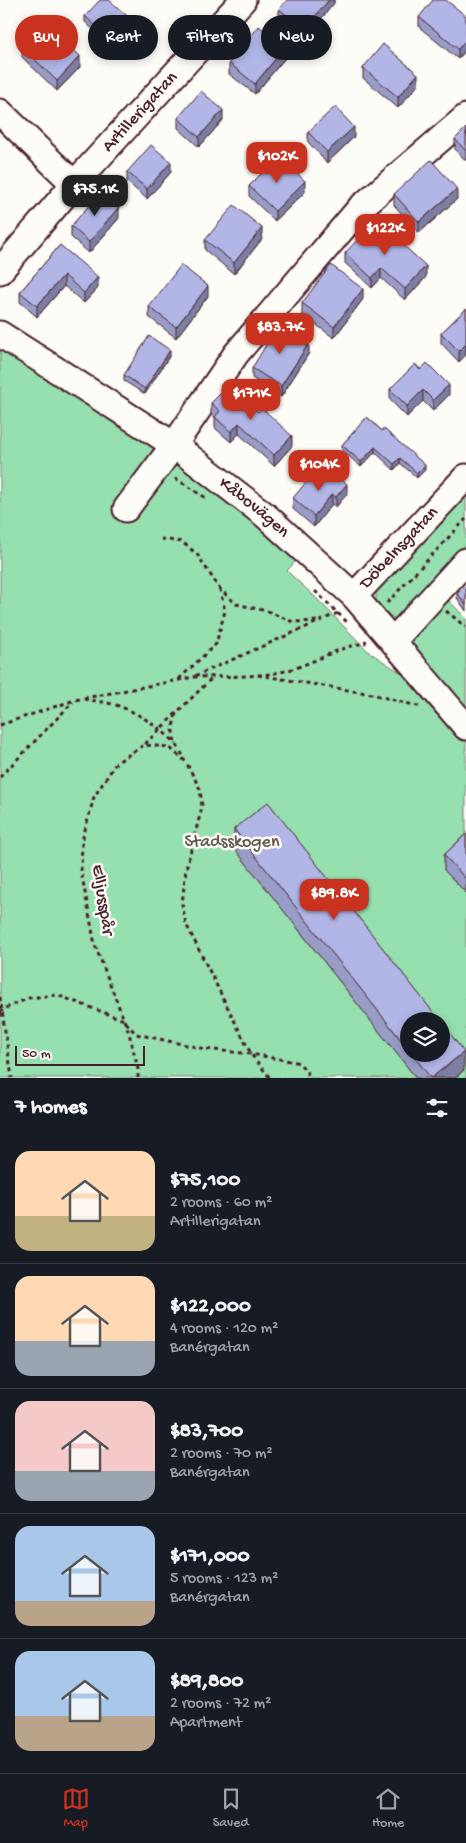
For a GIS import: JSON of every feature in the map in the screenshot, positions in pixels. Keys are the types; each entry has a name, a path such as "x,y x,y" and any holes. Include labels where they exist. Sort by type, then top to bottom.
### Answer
{"street":[{"name":"Artillerigatan","path":"0,271 74,184 243,0"},
{"path":"0,112 74,184"},
{"path":"126,509 174,445 236,354 360,208 466,117"},
{"name":"Kåbovägen","path":"0,334 174,445 265,514 346,605 362,628 393,641 466,728"},
{"name":"Döbelnsgatan","path":"346,605 466,477"},
{"path":"393,641 466,562"}],"path":[{"path":"158,464 208,500"},
{"path":"362,628 466,519"},
{"path":"161,539 182,542 197,554 219,588 236,604 267,611 294,622 320,620"},
{"path":"179,680 216,644 225,612 219,588"},
{"path":"313,589 346,605 362,628 365,643 369,647"},
{"path":"193,678 320,620 346,605"},
{"path":"444,609 466,627"},
{"path":"0,725 75,700 179,680 284,671 318,660 351,645 365,643"},
{"path":"254,674 372,694 424,708 418,701"},
{"name":"Elljusspår","path":"138,1078 138,1069 124,1020 95,944 81,871 82,841 94,796 116,763 144,745 213,676"},
{"path":"82,699 116,705 160,729 176,744"},
{"path":"0,777 75,700"},
{"path":"176,713 172,731 176,744 200,789 202,807 186,869 182,904 186,924 251,1054 270,1078"},
{"path":"144,745 169,747 186,762"},
{"path":"0,1013 2,1009 28,998 57,995 124,1020 136,1034 205,1049 251,1054 296,1062 301,1065 311,1078"},
{"path":"0,997 12,1078"}],"green space":[{"name":"Stadsskogen","path":"0,343 201,475 297,559 287,571 369,652 421,686 466,736 466,1078 0,1078"},
{"path":"466,491 466,551 407,615 393,618 376,604 376,589"},
{"path":"448,600 466,618 466,727 401,651"}],"building":[{"path":"100,0 109,0 126,15 88,15 88,19 85,16"},
{"path":"287,0 329,0 316,15 286,15 279,9"},
{"path":"433,0 446,0 466,16 466,40 458,49 419,17"},
{"path":"259,26 261,28 261,60 274,60 255,84 229,63 231,60 251,60 251,36"},
{"path":"383,44 418,74 398,97 363,68"},
{"path":"35,60 76,60 57,81"},
{"path":"201,91 223,110 199,137 178,118"},
{"path":"335,107 354,127 327,152 308,132"},
{"path":"466,128 466,151 455,139"},
{"path":"151,145 171,162 147,189 127,172"},
{"path":"279,156 305,181 275,211 249,186"},
{"path":"431,160 457,189 419,222 394,194"},
{"path":"101,192 119,207 89,242 71,226"},
{"path":"234,205 262,228 234,263 205,240"},
{"path":"376,220 426,266 405,289 381,268 372,278 345,253"},
{"path":"60,245 98,277 84,293 64,275 37,306 20,292"},
{"path":"181,265 208,286 176,327 149,307"},
{"path":"331,265 363,289 334,327 302,303"},
{"path":"466,309 466,344 459,351 441,333"},
{"path":"279,324 309,343 281,386 252,368"},
{"path":"149,336 170,350 145,389 124,375"},
{"path":"427,363 449,385 433,400 423,390 407,406 390,389 415,364 420,370"},
{"path":"223,391 233,400 239,394 258,412 262,408 292,436 274,455 239,423 231,432 215,417 220,411 211,403"},
{"path":"367,417 382,431 383,428 425,465 417,473 400,458 394,464 375,447 361,462 342,445"},
{"path":"331,470 347,484 336,497 332,494 314,516 293,498 313,474 322,481"},
{"path":"466,586 466,605 457,593"},
{"path":"268,802 433,1012 400,1012 400,1039 234,829"},
{"path":"466,834 466,879 444,855"},
{"path":"450,1034 464,1052 431,1078 418,1062 450,1062"}]}
